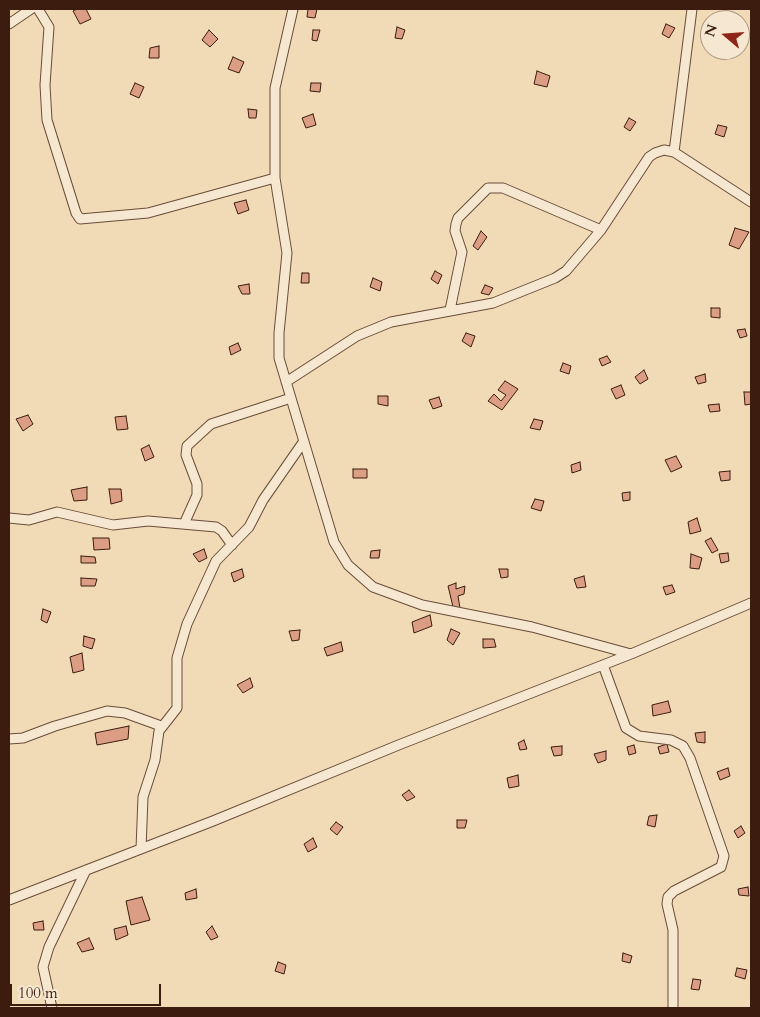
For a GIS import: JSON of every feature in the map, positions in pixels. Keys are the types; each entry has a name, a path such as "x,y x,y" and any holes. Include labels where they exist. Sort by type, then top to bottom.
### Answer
{"street":[{"path":"9,24 31,9"},
{"path":"38,9 49,27 45,85 47,120 76,213 80,219 148,213 275,178"},
{"path":"292,9 275,88 275,178 288,252 279,333 279,358 334,542 348,566 373,586 422,606 532,627 631,654"},
{"path":"674,152 692,9"},
{"path":"286,382 357,336 391,322 493,303 555,278 566,271 601,230 649,157 664,150 674,152 751,202"},
{"path":"450,310 462,252 456,232 456,224 458,218 488,188 503,188 601,230"},
{"path":"184,524 197,495 198,484 186,454 187,446 211,424 291,398"},
{"path":"141,849 143,797 153,770 162,726 176,708 177,658 186,624 216,561 249,527 263,500 304,441"},
{"path":"9,518 28,520 58,512 104,524 148,521 220,528 232,545"},
{"path":"9,900 631,654 751,603"},
{"path":"603,665 626,728 639,736 671,740 683,746 690,758 724,856 721,867 674,891 668,897 667,904 673,930 673,1008"},
{"path":"9,739 23,738 55,726 107,711 125,713 162,726"},
{"path":"52,1008 43,967 50,947 86,870"}],"building":[{"path":"86,9 91,19 80,24 73,11"},
{"path":"308,9 317,9 315,18 307,17"},
{"path":"666,24 675,28 669,38 662,34"},
{"path":"397,27 405,30 402,39 395,38"},
{"path":"209,30 218,39 210,47 202,40"},
{"path":"313,30 320,30 317,41 312,40"},
{"path":"159,46 159,58 149,58 150,48"},
{"path":"233,57 244,62 239,73 228,69"},
{"path":"537,71 550,76 547,87 534,84"},
{"path":"135,83 144,87 139,98 130,94"},
{"path":"311,83 321,83 320,92 310,91"},
{"path":"248,109 257,110 256,118 249,118"},
{"path":"313,114 316,125 306,128 302,118"},
{"path":"629,118 636,122 630,131 624,127"},
{"path":"718,125 727,127 724,137 715,134"},
{"path":"246,200 249,210 238,214 234,203"},
{"path":"735,228 749,232 739,249 729,245"},
{"path":"481,231 487,237 478,250 473,246"},
{"path":"435,271 442,275 438,284 431,279"},
{"path":"302,273 309,273 309,283 301,283"},
{"path":"373,278 382,282 380,291 370,287"},
{"path":"249,284 250,294 242,294 238,286"},
{"path":"485,285 493,288 489,295 481,293"},
{"path":"711,308 720,308 720,318 711,317"},
{"path":"745,329 747,336 740,338 737,330"},
{"path":"466,333 475,336 471,347 462,341"},
{"path":"238,343 241,350 231,355 229,347"},
{"path":"607,356 611,362 602,366 599,359"},
{"path":"563,363 571,366 569,374 560,371"},
{"path":"644,370 648,379 640,384 635,377"},
{"path":"705,374 706,382 698,384 695,377"},
{"path":"505,381 518,389 502,410 488,401 494,394 501,401 506,395 498,390"},
{"path":"621,385 625,395 616,399 611,389"},
{"path":"744,392 751,392 751,404 745,405"},
{"path":"378,396 388,396 388,406 378,404"},
{"path":"439,397 442,406 433,409 429,400"},
{"path":"719,404 720,411 710,412 708,405"},
{"path":"28,415 33,424 23,431 16,419"},
{"path":"126,416 128,429 117,430 115,417"},
{"path":"534,419 543,421 540,430 530,428"},
{"path":"149,445 154,457 145,461 141,449"},
{"path":"676,456 682,467 671,472 665,460"},
{"path":"580,462 581,470 572,473 571,465"},
{"path":"353,469 367,469 367,478 353,478"},
{"path":"730,471 730,480 721,481 719,472"},
{"path":"87,487 87,500 74,501 71,490"},
{"path":"109,489 121,489 122,501 111,504"},
{"path":"630,492 630,500 623,501 622,493"},
{"path":"535,499 544,501 541,511 531,508"},
{"path":"697,518 701,531 690,534 688,522"},
{"path":"93,538 109,538 110,549 94,550"},
{"path":"711,538 718,550 712,553 705,541"},
{"path":"204,549 207,558 199,562 193,554"},
{"path":"380,550 379,558 370,558 371,551"},
{"path":"728,553 729,561 721,563 719,554"},
{"path":"691,554 702,558 699,569 690,568"},
{"path":"81,556 95,557 96,563 81,563"},
{"path":"242,569 244,577 234,582 231,573"},
{"path":"499,569 508,569 508,577 501,578"},
{"path":"584,576 586,587 577,588 574,579"},
{"path":"81,578 97,579 95,586 81,586"},
{"path":"456,583 456,589 465,586 464,594 458,596 460,608 454,611 448,586"},
{"path":"672,585 675,592 666,595 663,587"},
{"path":"43,609 51,612 47,623 41,620"},
{"path":"430,615 432,626 414,633 412,622"},
{"path":"451,629 460,633 453,645 447,640"},
{"path":"300,630 299,640 292,641 289,631"},
{"path":"84,636 95,639 92,649 83,646"},
{"path":"483,639 494,639 496,647 483,648"},
{"path":"341,642 343,651 327,656 324,648"},
{"path":"82,653 84,670 73,673 70,657"},
{"path":"250,678 253,687 243,693 237,685"},
{"path":"668,701 671,712 653,716 652,705"},
{"path":"129,726 128,739 97,745 95,733"},
{"path":"705,732 705,743 697,742 695,733"},
{"path":"524,740 527,749 520,750 518,743"},
{"path":"667,744 669,752 660,754 658,747"},
{"path":"634,745 636,753 629,755 627,747"},
{"path":"562,746 562,755 554,756 551,747"},
{"path":"606,751 606,760 598,763 594,754"},
{"path":"728,768 730,776 720,780 717,772"},
{"path":"518,775 519,786 509,788 507,778"},
{"path":"409,790 415,797 407,801 402,795"},
{"path":"657,815 655,827 647,825 649,816"},
{"path":"457,820 467,820 465,828 457,828"},
{"path":"336,822 343,827 337,835 330,829"},
{"path":"741,826 745,833 738,838 734,831"},
{"path":"313,838 317,847 308,852 304,844"},
{"path":"748,887 749,896 739,895 738,889"},
{"path":"196,889 197,898 186,900 185,893"},
{"path":"142,897 150,920 131,925 126,901"},
{"path":"43,921 44,930 34,930 33,923"},
{"path":"126,926 128,935 116,940 114,929"},
{"path":"212,926 218,937 211,940 206,932"},
{"path":"89,938 94,949 82,952 77,943"},
{"path":"623,953 632,956 630,963 622,961"},
{"path":"278,962 286,965 284,974 275,971"},
{"path":"737,968 747,970 745,979 735,976"},
{"path":"693,979 701,980 699,990 691,989"}]}
